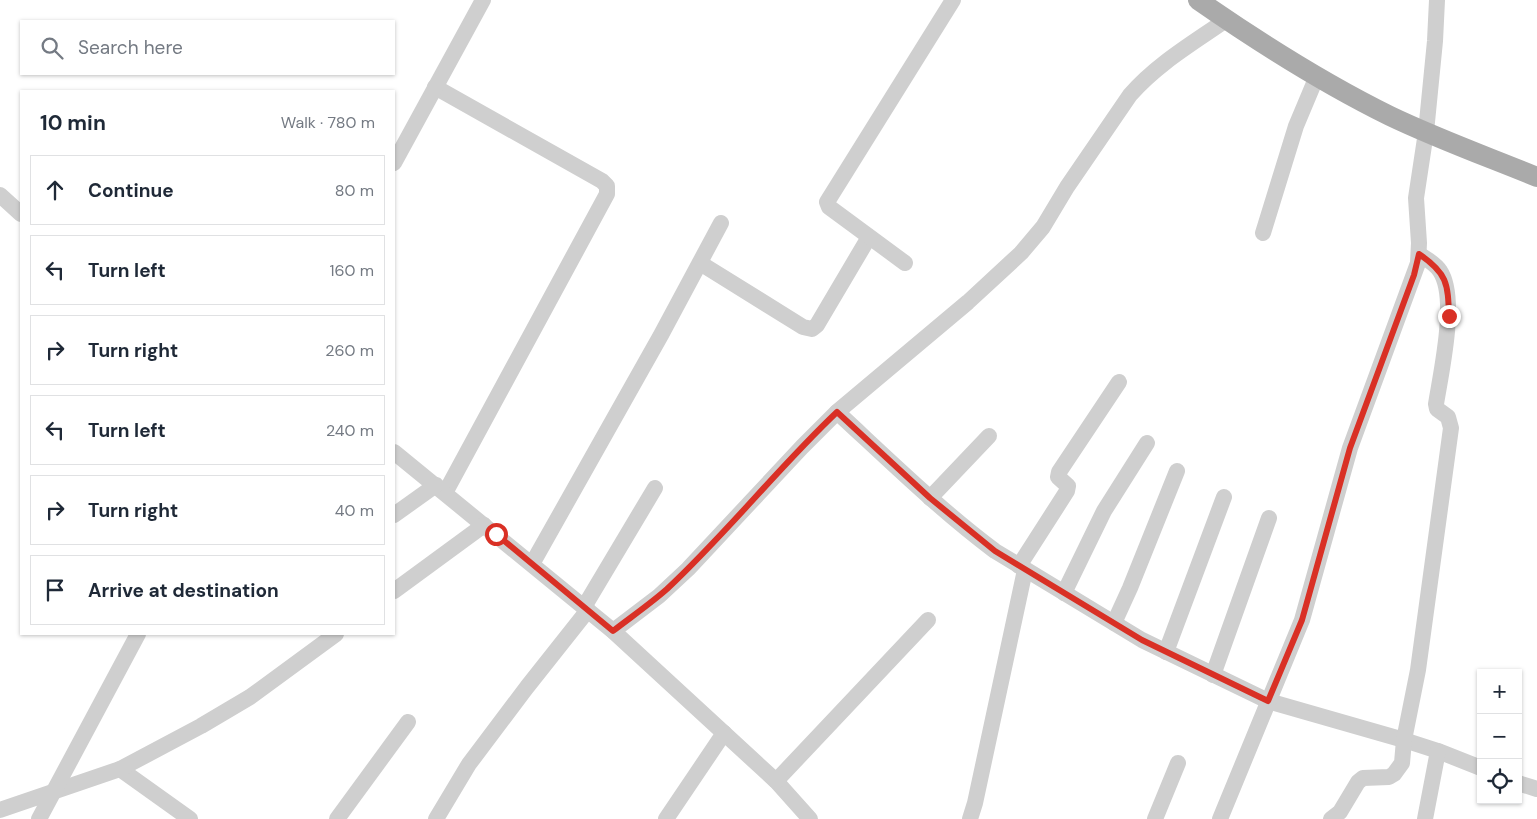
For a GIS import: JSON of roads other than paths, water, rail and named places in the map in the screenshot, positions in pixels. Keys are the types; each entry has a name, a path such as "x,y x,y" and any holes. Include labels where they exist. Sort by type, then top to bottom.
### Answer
{"main road":[{"path":"1198,0 1226,20 1354,97 1426,132 1537,177"}],"street":[{"path":"395,160 483,0"},
{"path":"905,263 829,207 827,202 953,0"},
{"path":"1220,819 1302,620 1350,448 1414,275 1419,254 1416,198 1426,132 1437,0"},
{"path":"613,631 658,596 688,569 837,412 968,302 1021,253 1044,227 1067,187 1130,95 1141,82 1226,20"},
{"path":"1262,233 1296,126 1317,76"},
{"path":"395,514 441,489 607,194 607,186 602,181 435,87"},
{"path":"0,196 20,213"},
{"path":"532,564 721,223"},
{"path":"700,263 803,327 812,329 817,325 869,237"},
{"path":"1332,819 1340,812 1358,782 1363,778 1389,777 1394,774 1402,763 1404,740 1418,670 1450,428 1448,417 1437,410 1436,404 1449,316 1448,290 1440,270 1419,254"},
{"path":"970,819 975,803 1022,568 1067,491 1068,486 1058,477 1059,472 1119,382"},
{"path":"837,412 930,498 975,536 1022,568 1166,652 1268,701 1404,740 1477,766"},
{"path":"930,498 989,436"},
{"path":"1064,593 1104,511 1147,443"},
{"path":"395,453 613,631 776,781 810,819"},
{"path":"1114,623 1177,471"},
{"path":"436,819 469,764 586,609 655,488"},
{"path":"1166,652 1224,497"},
{"path":"1213,675 1269,518"},
{"path":"395,590 484,524"},
{"path":"776,781 928,620"},
{"path":"39,819 137,635"},
{"path":"0,810 120,769 201,726 250,697 335,635"},
{"path":"337,819 408,722"},
{"path":"666,819 724,733"},
{"path":"1425,819 1438,751"},
{"path":"1155,819 1178,763"},
{"path":"120,769 190,819"},
{"path":"1522,784 1537,789"}]}
